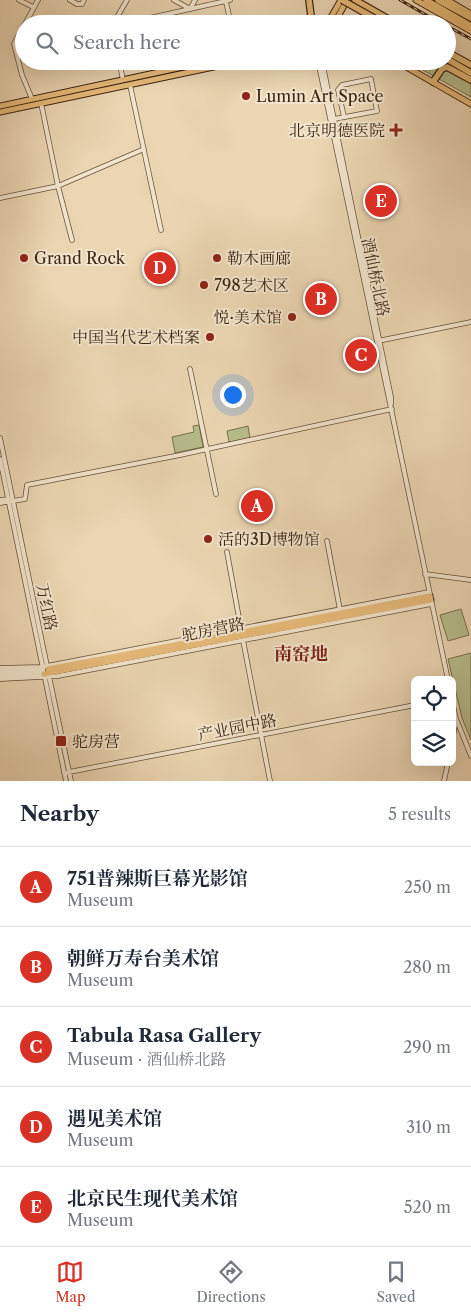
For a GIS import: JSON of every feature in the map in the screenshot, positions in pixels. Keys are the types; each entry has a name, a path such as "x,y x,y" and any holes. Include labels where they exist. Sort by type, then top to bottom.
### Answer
{"highway":[{"path":"309,0 311,15"},
{"path":"341,0 376,15"},
{"path":"355,0 376,15"},
{"path":"426,0 452,15"},
{"path":"438,0 471,18"},
{"path":"456,17 471,26"},
{"path":"456,57 470,65"},
{"path":"456,64 471,73"},
{"path":"433,82 441,70"},
{"path":"453,70 471,80"}],"main road":[{"path":"332,15 341,0"},
{"path":"339,15 347,0"},
{"path":"416,0 443,15"},
{"path":"447,0 471,14"},
{"path":"456,23 471,31"},
{"path":"0,106 169,70"},
{"path":"0,112 200,70"},
{"path":"412,70 471,104"},
{"name":"驼房营路","path":"46,672 430,598"},
{"name":"驼房营路","path":"242,635 341,612 430,598"}],"street":[{"path":"19,0 33,7"},
{"path":"29,15 38,0"},
{"path":"70,0 77,4 82,4 84,0"},
{"path":"118,15 127,0"},
{"path":"174,0 190,9"},
{"path":"190,9 195,0"},
{"path":"163,15 228,1 230,15"},
{"path":"21,70 32,99"},
{"path":"121,70 123,80"},
{"name":"酒仙桥北路","path":"320,70 378,341 392,397 392,409 447,676"},
{"name":"酒仙桥北路","path":"324,70 378,341"},
{"path":"334,119 377,111 371,80 342,85 338,90 344,117"},
{"path":"130,85 160,230"},
{"path":"41,103 58,186 72,240"},
{"path":"0,198 58,186 144,149"},
{"path":"378,341 471,322"},
{"path":"190,369 216,494"},
{"path":"0,502 24,499 27,485 206,450 392,409"},
{"name":"万红路","path":"0,438 10,501"},
{"name":"万红路","path":"0,459 71,781"},
{"path":"327,541 341,612"},
{"path":"227,552 270,781"},
{"path":"425,574 471,580"},
{"path":"0,673 46,672 242,635"},
{"name":"万红路","path":"46,672 66,781"},
{"name":"驼房营路","path":"0,673 46,672"},
{"name":"产业园中路","path":"64,773 411,706"},
{"path":"456,719 471,756"},
{"path":"444,781 447,766"}],"green space":[{"path":"423,70 447,70 471,83 471,97"},
{"path":"199,425 203,447 175,453 172,437 194,432 193,426"},
{"path":"248,426 250,438 229,442 227,431"},
{"path":"461,609 469,635 448,641 440,615"},
{"path":"471,653 471,740 462,718 456,693 456,676 452,676 448,659"}],"railway":[{"path":"400,0 426,15"},
{"path":"456,31 471,39"}],"place":[{"name":"Lumin Art Space","path":"246,96"},
{"name":"北京明德医院","path":"396,130"},
{"name":"北京民生现代美术馆","path":"381,201"},
{"name":"Grand Rock","path":"24,258"},
{"name":"勒木画廊","path":"217,258"},
{"name":"遇见美术馆","path":"160,268"},
{"name":"798艺术区","path":"204,285"},
{"name":"朝鲜万寿台美术馆","path":"321,299"},
{"name":"悦·美术馆","path":"292,317"},
{"name":"中国当代艺术档案","path":"210,337"},
{"name":"Tabula Rasa Gallery","path":"361,355"},
{"name":"751普辣斯巨幕光影馆","path":"257,506"},
{"name":"活的3D博物馆","path":"208,539"},
{"name":"驼房营","path":"61,741"}],"district":[{"name":"南窑地","path":"301,654"}]}
